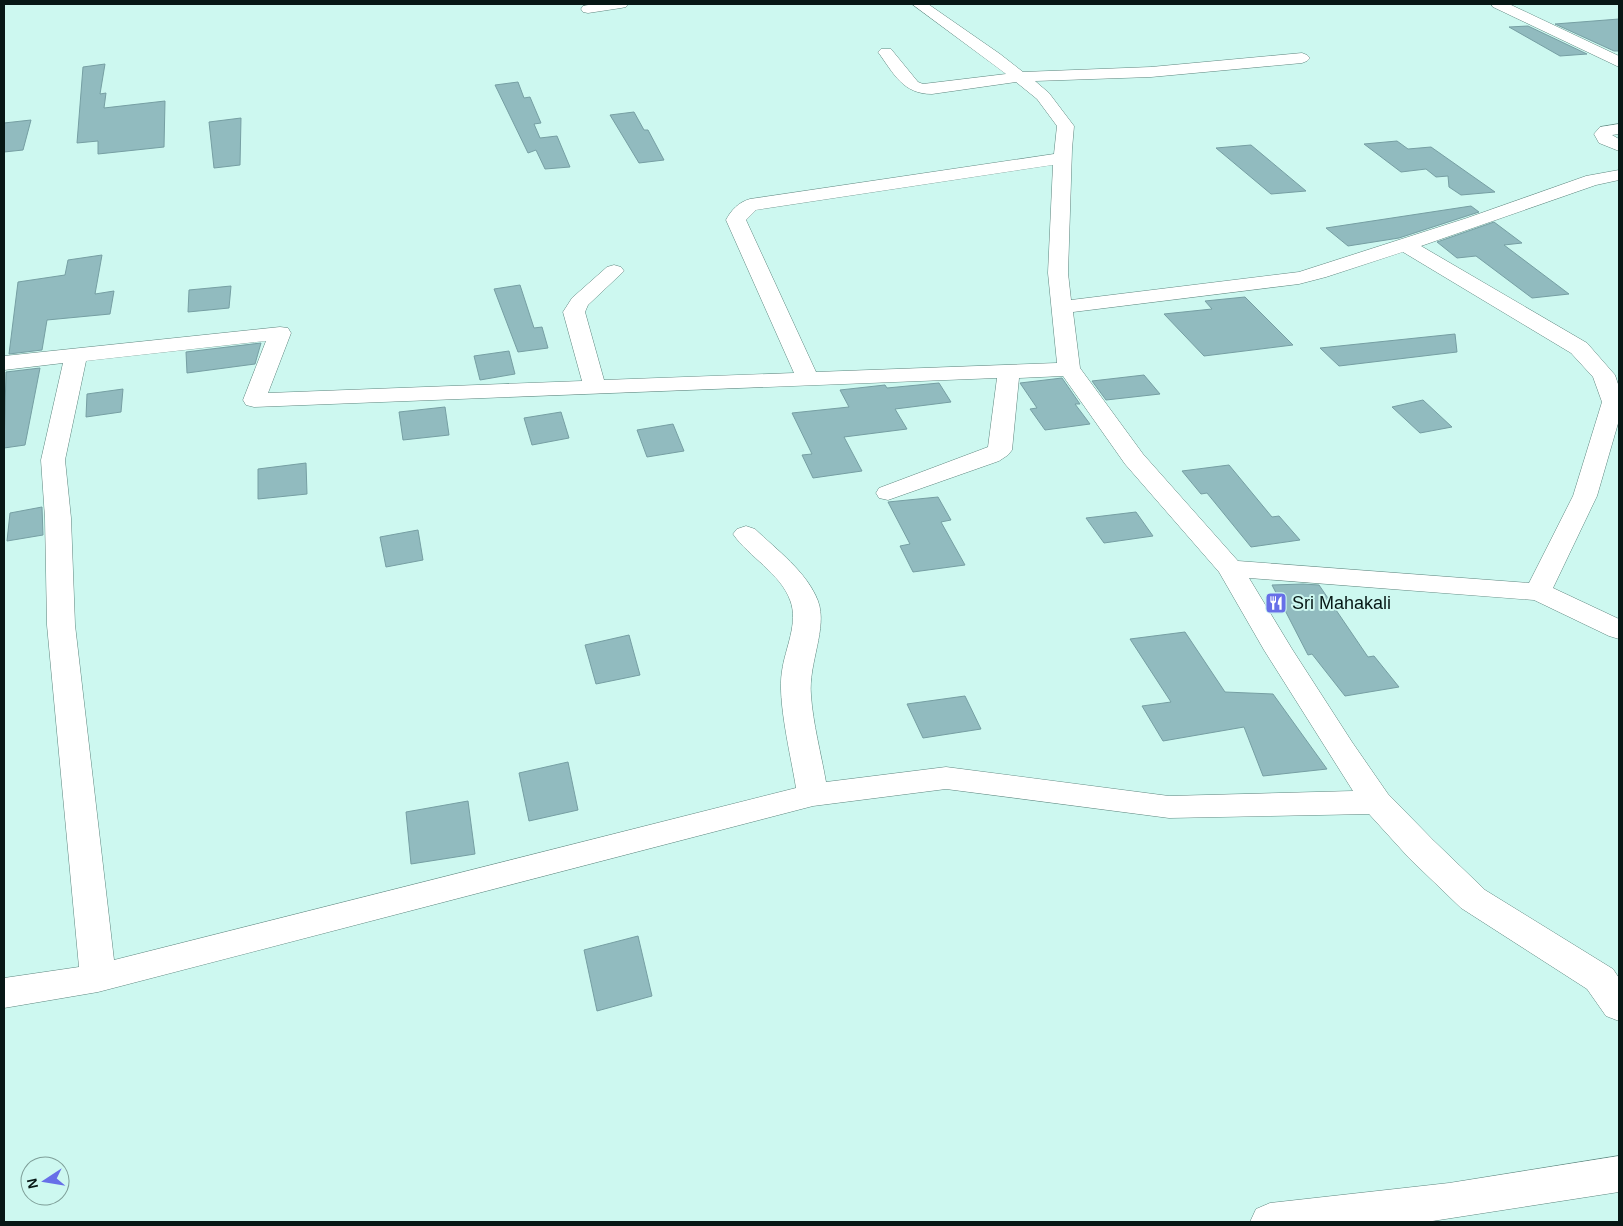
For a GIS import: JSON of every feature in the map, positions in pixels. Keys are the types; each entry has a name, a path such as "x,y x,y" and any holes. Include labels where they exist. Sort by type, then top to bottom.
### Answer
{"street":[{"path":"588,9 621,4"},
{"path":"920,4 1044,96 1066,126 1062,158 1058,272 1069,369 1134,459 1230,568 1278,650 1341,750 1377,802 1421,849 1473,899 1613,992"},
{"path":"1498,4 1619,62"},
{"path":"886,52 912,85 932,89 1020,77 1151,72 1302,58"},
{"path":"1619,129 1606,131 1603,134 1605,139 1619,146"},
{"path":"808,379 736,220 744,209 750,205 1062,158"},
{"path":"1062,308 1298,278 1406,245 1592,180 1619,175"},
{"path":"1406,245 1579,348 1604,375 1613,402 1585,496 1538,592"},
{"path":"595,387 574,312 579,302 614,271"},
{"path":"4,363 280,333 254,400 1069,369"},
{"path":"76,355 53,460 58,518 61,625 98,978"},
{"path":"888,493 990,456 1000,450 1009,372"},
{"path":"746,534 793,581 804,600 808,617 796,672 796,695 813,795"},
{"path":"1230,568 1538,592 1557,599 1619,630"},
{"path":"4,993 98,978 813,795 946,778 1168,807 1377,802"},
{"path":"1270,1222 1449,1201 1619,1174"}],"building":[{"path":"1619,19 1619,51 1614,51 1555,24"},
{"path":"1528,26 1587,54 1560,56 1509,27"},
{"path":"105,64 100,94 106,93 104,108 165,101 164,147 98,154 98,141 77,143 83,67"},
{"path":"518,82 524,98 530,97 541,123 534,124 540,138 557,136 570,167 545,169 536,150 528,153 495,85"},
{"path":"634,112 644,130 648,130 664,160 639,163 610,115"},
{"path":"241,118 240,165 214,168 209,122"},
{"path":"31,120 23,150 4,152 4,123"},
{"path":"1397,141 1408,149 1431,147 1495,192 1461,195 1449,187 1448,176 1436,177 1426,169 1401,172 1364,144"},
{"path":"1251,145 1306,191 1271,194 1216,148"},
{"path":"1471,206 1479,212 1399,238 1348,246 1326,228"},
{"path":"1494,222 1522,243 1504,245 1569,294 1532,298 1476,256 1457,258 1437,242"},
{"path":"102,255 95,294 114,291 110,314 47,320 42,350 9,354 18,282 65,275 68,260"},
{"path":"520,285 534,328 542,327 548,348 518,352 494,289"},
{"path":"231,286 229,308 188,312 189,290"},
{"path":"1245,297 1293,345 1204,356 1164,314 1212,309 1205,301"},
{"path":"1455,334 1457,352 1339,366 1320,348"},
{"path":"261,343 255,364 187,373 186,352"},
{"path":"509,351 515,374 480,380 474,356"},
{"path":"40,368 25,445 4,448 6,372"},
{"path":"1144,375 1160,394 1106,400 1092,381"},
{"path":"1062,378 1080,404 1075,404 1090,424 1045,430 1030,409 1037,408 1020,383"},
{"path":"939,383 951,402 895,409 907,429 844,437 862,471 813,478 802,455 812,454 792,413 849,407 840,390 885,385 887,388"},
{"path":"123,389 121,412 86,417 87,394"},
{"path":"1423,400 1452,427 1420,433 1392,407"},
{"path":"445,407 449,435 403,440 399,412"},
{"path":"561,412 569,438 532,445 524,418"},
{"path":"673,424 684,451 647,457 637,430"},
{"path":"306,463 307,494 258,499 258,469"},
{"path":"1229,465 1272,517 1279,516 1300,540 1251,547 1207,493 1201,494 1182,471"},
{"path":"938,497 951,520 941,522 965,565 913,572 900,546 910,544 888,502"},
{"path":"42,507 43,535 7,541 10,513"},
{"path":"1136,512 1153,536 1104,543 1086,518"},
{"path":"418,530 423,560 386,567 380,537"},
{"path":"1272,585 1319,585 1368,657 1374,656 1399,687 1345,696 1312,654 1308,655"},
{"path":"1185,632 1225,692 1273,694 1327,769 1263,776 1244,727 1163,741 1142,706 1171,702 1130,639"},
{"path":"629,635 640,675 596,684 585,645"},
{"path":"965,696 981,729 923,738 907,704"},
{"path":"568,762 578,810 529,821 519,773"},
{"path":"468,801 475,854 411,864 406,812"},
{"path":"638,936 652,996 597,1011 584,950"}],"place":[{"name":"Sri Mahakali","path":"1276,603"}]}
